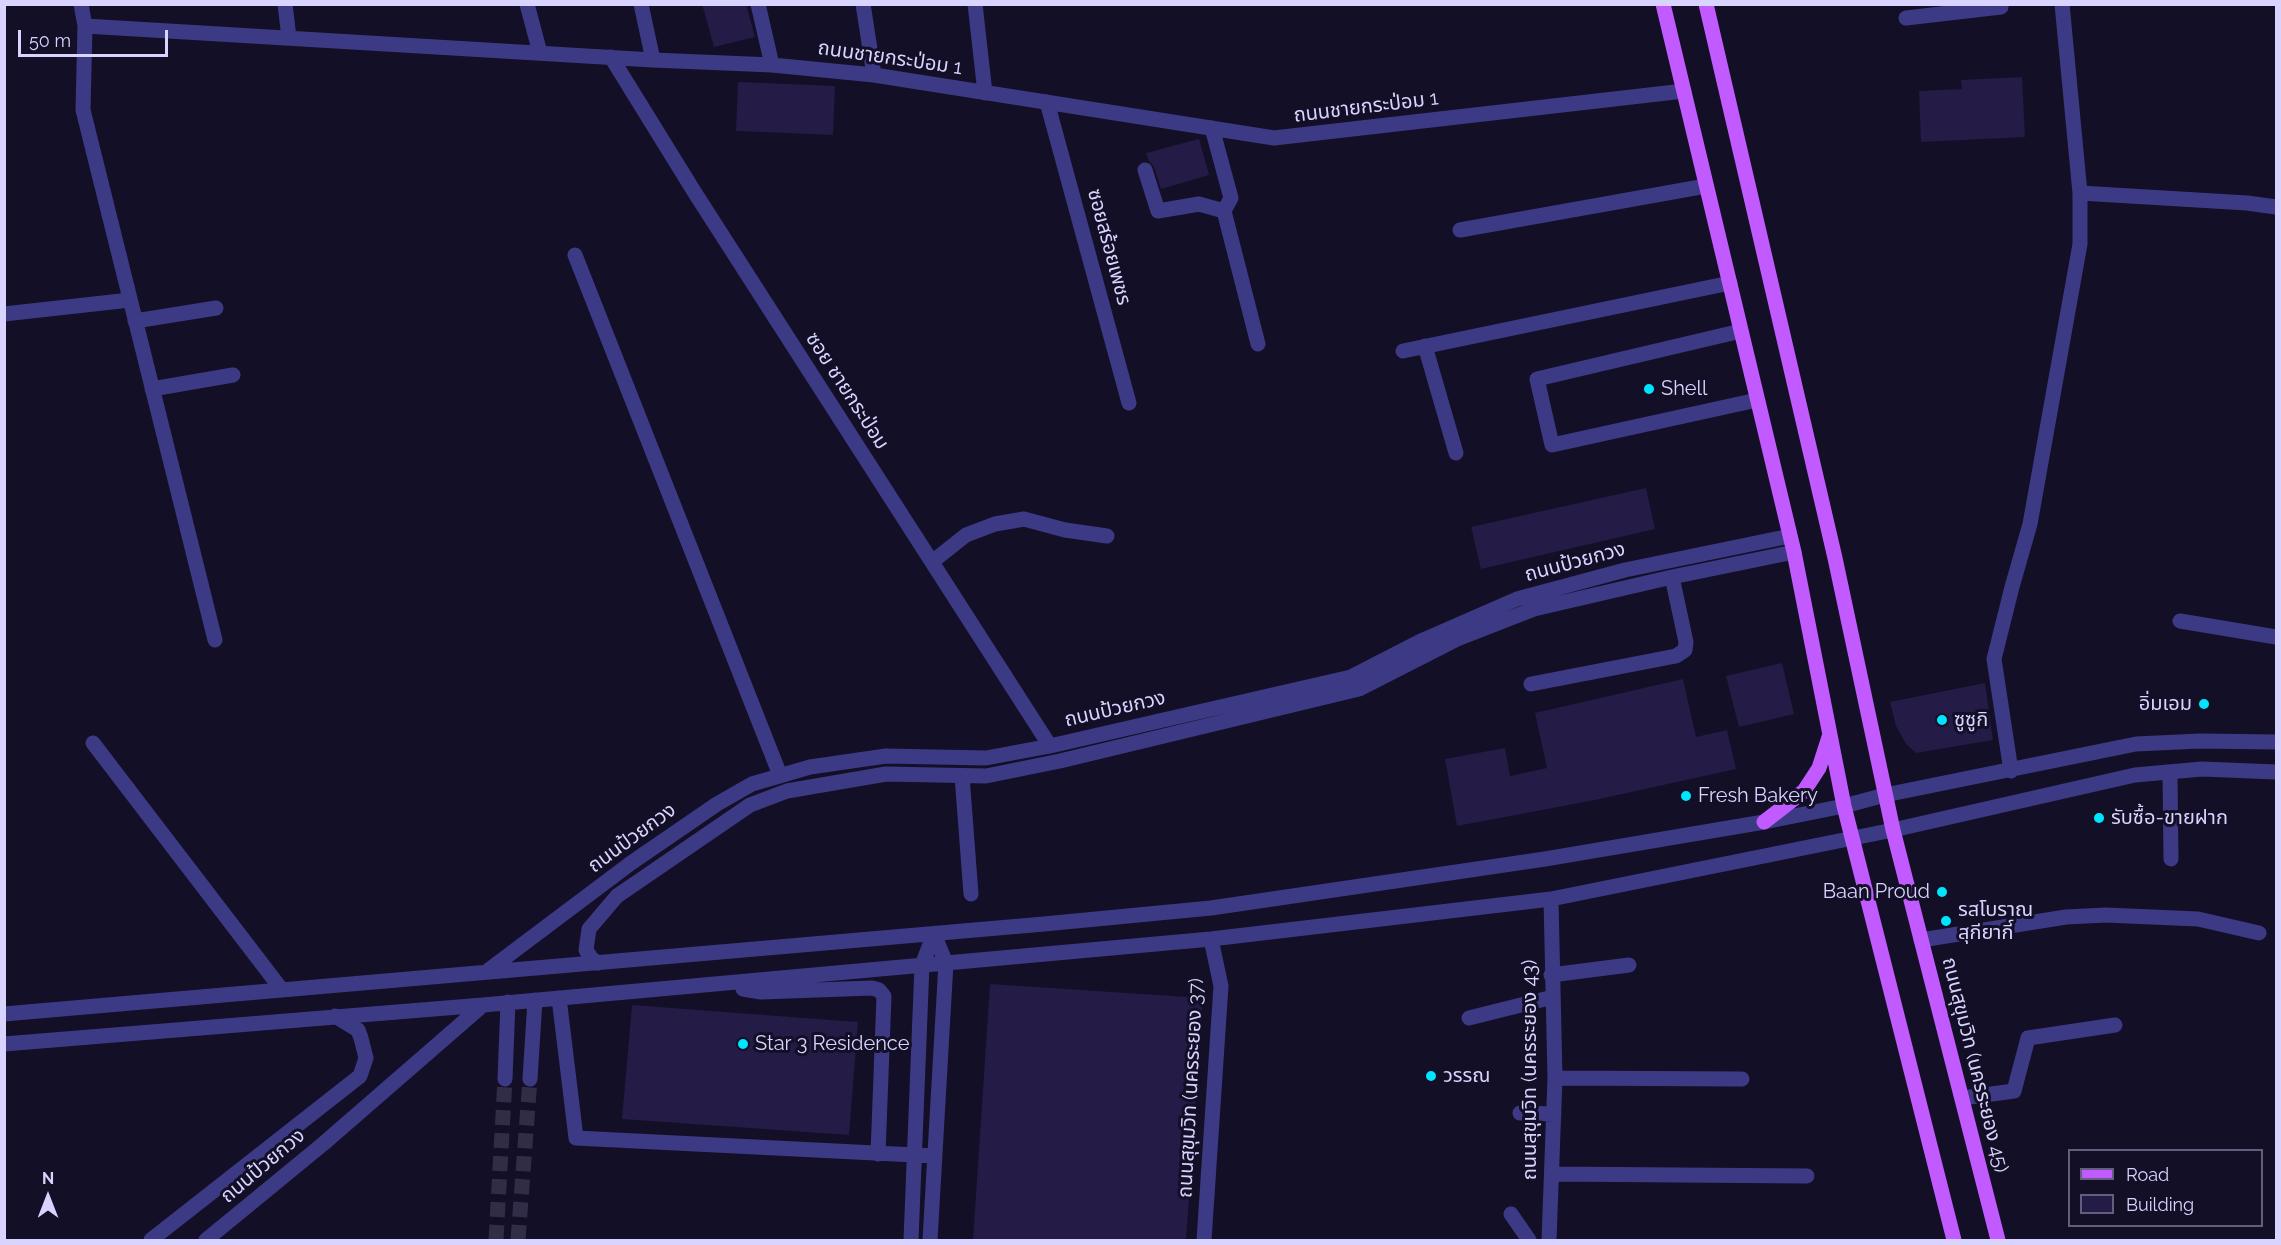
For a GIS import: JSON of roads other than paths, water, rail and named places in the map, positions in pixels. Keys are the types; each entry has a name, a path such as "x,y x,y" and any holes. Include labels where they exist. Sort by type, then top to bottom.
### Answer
{"main road":[{"path":"1663,4 1792,544 1844,806 1954,1240"},
{"name":"ถนนสุขุมวิท (นครระยอง 45)","path":"1706,4 1835,558 1893,830 1998,1240"},
{"path":"1764,822 1803,791 1819,768 1830,735"}],"street":[{"path":"81,4 85,26 82,110 215,640"},
{"path":"285,4 289,38"},
{"path":"527,4 540,53"},
{"path":"640,4 653,60"},
{"path":"758,4 772,65"},
{"path":"863,4 874,75"},
{"path":"975,4 985,93"},
{"path":"1905,18 2001,7 2001,4"},
{"path":"2011,771 1994,659 2030,524 2080,244 2080,193 2062,4"},
{"name":"ถนนชายกระป่อม 1","path":"85,26 772,65 874,75 1274,138 1684,91"},
{"name":"ซอย ชายกระป่อม","path":"611,57 701,203 1050,746"},
{"name":"ซอยสร้อยเพชร","path":"1047,102 1129,403"},
{"path":"1212,129 1231,198 1224,211 1258,344"},
{"path":"1145,170 1158,211 1199,204 1224,211"},
{"path":"1460,230 1706,186"},
{"path":"2080,193 2247,203 2277,207"},
{"path":"575,255 780,776"},
{"path":"1403,351 1730,283"},
{"path":"4,314 130,300"},
{"path":"135,321 216,308"},
{"path":"1741,331 1537,379 1552,445 1757,400"},
{"path":"1425,346 1456,453"},
{"path":"152,388 233,375"},
{"path":"932,562 966,535 995,524 1024,519 1065,530 1107,536"},
{"name":"ถนนป้วยกวง","path":"598,963 586,950 589,929 617,896 750,805 787,791 886,774 986,776 1060,761 1359,689 1457,639 1534,609 1672,577 1792,544"},
{"name":"ถนนป้วยกวง","path":"486,972 603,884 717,804 752,784 810,767 886,756 986,759 1351,677 1423,640 1517,599 1625,570 1792,544"},
{"path":"1531,684 1676,656 1685,650 1686,642 1672,577"},
{"path":"2180,621 2277,637"},
{"path":"4,1014 1211,908 1545,859 1764,822 2136,744 2200,741 2277,742"},
{"path":"93,743 282,990"},
{"path":"4,1044 483,1005 1211,939 1551,899 1852,839 2135,775 2202,769 2277,772"},
{"path":"2170,772 2171,859"},
{"path":"962,776 971,894"},
{"path":"601,914 597,906 597,898 603,884"},
{"name":"ถนนสุขุมวิท (นครระยอง 43)","path":"1549,1240 1555,1078 1551,899"},
{"path":"1921,940 2066,917 2106,915 2198,919 2259,933"},
{"path":"930,1240 946,963 934,934"},
{"path":"911,1240 922,965 934,934"},
{"name":"ถนนสุขุมวิท (นครระยอง 37)","path":"1204,1240 1221,986 1211,939"},
{"path":"1551,975 1629,965"},
{"path":"741,982 743,988 761,992 872,988 879,990 884,996 878,1154"},
{"path":"1469,1018 1553,997"},
{"path":"559,998 576,1138 935,1156"},
{"path":"530,1079 535,1000"},
{"path":"505,1079 508,1002"},
{"name":"ถนนป้วยกวง","path":"206,1240 236,1218 483,1005"},
{"name":"ถนนป้วยกวง","path":"151,1240 360,1076 366,1058 362,1038 357,1030 335,1016"},
{"path":"1962,1098 2014,1091 2028,1038 2115,1025"},
{"path":"1555,1078 1742,1079"},
{"path":"1520,1113 1554,1114"},
{"path":"1552,1174 1808,1176"},
{"path":"1511,1214 1529,1240"}],"tunnel":[{"path":"496,1240 505,1079"},
{"path":"518,1240 530,1079"}],"place":[{"name":"Shell","path":"1649,389"},
{"name":"อิ่มเอม","path":"2204,704"},
{"name":"ซูซูกิ","path":"1942,720"},
{"name":"Fresh Bakery","path":"1686,796"},
{"name":"รับซื้อ-ขายฝาก","path":"2099,818"},
{"name":"Baan Proud","path":"1942,892"},
{"name":"รสโบราณ สุกียากี์","path":"1946,921"},
{"name":"Star 3 Residence","path":"743,1044"},
{"name":"วรรณ","path":"1431,1076"}]}
